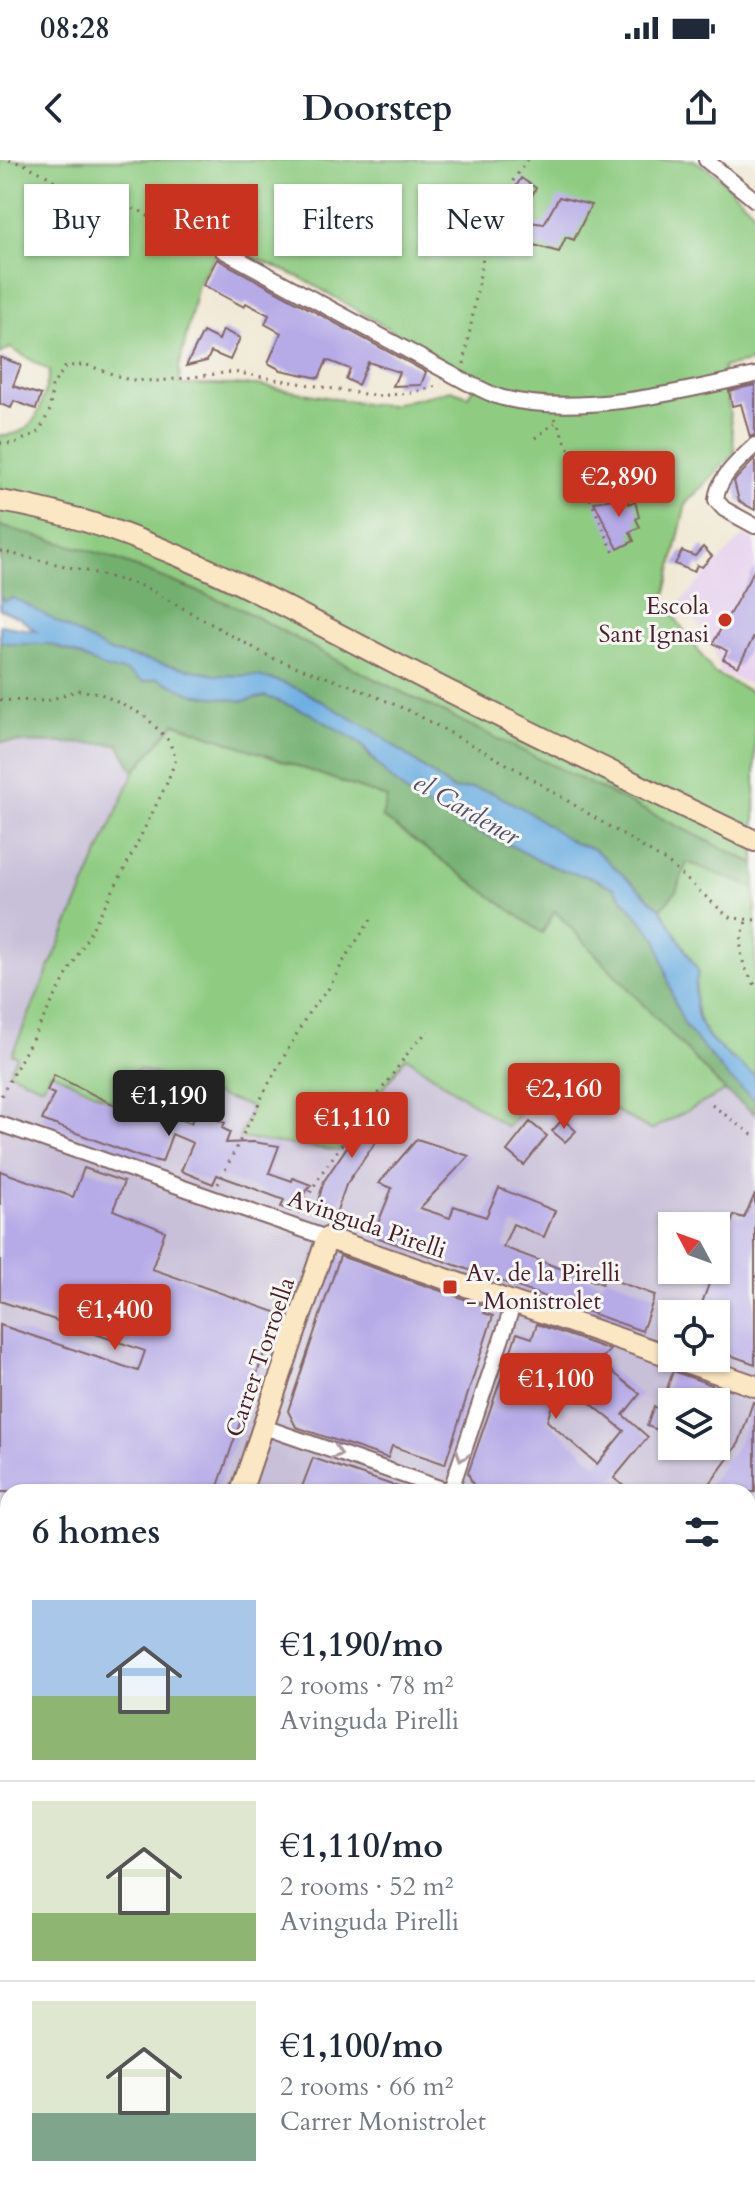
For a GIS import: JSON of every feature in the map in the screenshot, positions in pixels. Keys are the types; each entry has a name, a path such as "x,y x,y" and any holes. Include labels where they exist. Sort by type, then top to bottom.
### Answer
{"main road":[{"path":"0,501 88,522 173,555 278,603 519,727 755,841"},
{"name":"Avinguda Pirelli","path":"327,1238 658,1353"},
{"name":"Carrer Torroella","path":"244,1484 327,1238"},
{"name":"Avinguda Pirelli","path":"714,1372 755,1386"}],"street":[{"path":"706,160 755,200"},
{"path":"233,256 465,382 501,397 554,404 634,399 755,375"},
{"path":"755,445 726,476 717,490 716,500 724,509 755,526"},
{"name":"Avinguda Pirelli","path":"0,1124 327,1238"},
{"path":"453,1484 514,1302"},
{"path":"264,1427 427,1484"}],"path":[{"path":"9,160 26,165 92,205 137,209 145,214"},
{"path":"26,165 30,160"},
{"path":"511,184 527,160"},
{"path":"0,443 13,444 39,432 50,410 52,386 66,366 87,365 129,380 144,381 233,372 376,396 411,393 443,384 465,382 482,256"},
{"path":"554,404 555,423 614,553"},
{"path":"535,438 555,423"},
{"path":"0,551 145,587 272,658 354,687 412,712 514,768 667,862 732,918 755,920"},
{"path":"0,700 47,701 78,690 99,693 145,716 169,741 176,759 123,872 0,1098"},
{"path":"211,1197 309,1012 329,988 374,915"},
{"path":"746,920 739,951 745,971 755,985"},
{"path":"291,1225 323,1171 413,1046 428,1031"},
{"path":"712,1105 755,1137"}],"shaded area":[{"name":"Escola Sant Ignasi","path":"744,535 755,541 755,687 720,672 710,638 679,603"},
{"path":"0,742 119,744 134,772 12,1053 17,1056 10,1072 51,1072 116,1103 138,1069 253,1107 240,1138 406,1057 506,1127 555,1077 651,1130 725,1091 755,1114 755,1484 0,1484"}],"green space":[{"path":"0,160 694,160 716,174 755,213 755,361 723,367 735,453 686,503 664,602 714,673 755,694 755,864 346,665 237,607 105,555 0,526 0,435 13,434 31,424 41,405 50,371 10,348 0,354","holes":["145,184 258,184 258,256 251,256 301,278 478,380 468,396 451,390 390,405 366,404 257,385 180,385 179,368 198,284 214,256 145,256"]},
{"path":"0,526 105,555 237,607 346,665 755,864 755,888 687,862 676,891 661,909 594,849 574,843 472,788 454,790 374,731 303,691 257,676 215,675 110,652 13,598 4,601 0,595"},
{"path":"0,641 49,644 74,652 107,669 126,671 144,682 158,678 191,694 244,701 265,696 309,713 359,742 371,758 418,803 536,859 564,871 594,878 614,888 657,939 685,1026 727,1076 755,1100 755,1114 725,1091 555,911 542,933 382,817 387,798 175,723 134,772 118,744 0,742"},
{"path":"175,723 388,798 543,932 555,911 725,1091 651,1130 555,1077 507,1127 406,1057 339,1151 239,1138 252,1107 139,1069 116,1103 51,1072 42,1087 9,1072 17,1056 12,1054 134,772"},
{"path":"687,861 755,888 755,1076 727,1055 706,1033 696,1007 698,971 661,909 676,891"}],"water":[{"name":"el Cardener","path":"0,595 4,601 13,598 24,603 110,652 215,675 257,676 303,691 374,731 453,790 472,788 491,792 524,809 574,843 594,849 661,909 698,971 695,991 700,1022 716,1044 755,1076 755,1100 727,1076 685,1026 673,998 657,939 614,888 594,878 564,871 536,859 418,803 384,772 359,742 309,713 265,696 244,701 191,694 158,678 144,682 126,671 107,669 49,644 0,641 0,625 36,631 20,618 0,609"}],"building":[{"path":"559,197 591,205 574,240 566,237 559,252 533,245 533,223 544,224"},
{"path":"217,259 426,372 421,385 393,386 399,372 368,362 358,385 346,379 350,369 327,360 319,378 281,370 268,363 281,333 265,324 269,315 246,303 244,307 203,285"},
{"path":"223,330 240,338 230,360 211,352 207,361 186,366 203,332 219,340"},
{"path":"0,357 21,365 13,386 41,395 36,409 14,401 11,408 0,404"},
{"path":"755,385 755,435 750,437 741,404 732,406 729,391"},
{"path":"755,459 755,510 739,501 734,481"},
{"path":"626,497 629,504 635,501 639,517 636,519 640,527 630,532 634,541 618,549 594,502"},
{"path":"703,547 712,556 702,567 697,565 694,572 675,564 682,551 695,556"},
{"path":"755,569 755,635 738,667 723,659 727,651 713,643"},
{"path":"141,1071 156,1077 142,1105 191,1123 197,1110 225,1123 222,1128 230,1132 226,1143 253,1142 279,1146 269,1173 311,1185 291,1211 281,1207 284,1200 242,1184 217,1175 213,1184 181,1171 193,1143 172,1134 162,1162 140,1157 42,1120 54,1094 47,1091 54,1075 120,1108"},
{"path":"376,1104 393,1117 346,1185 335,1216 316,1208 324,1181"},
{"path":"563,1119 576,1131 565,1142 552,1131"},
{"path":"530,1122 547,1136 524,1165 507,1151"},
{"path":"417,1139 469,1156 420,1208 450,1218 454,1206 486,1217 499,1188 555,1211 544,1237 513,1224 503,1247 602,1284 605,1277 655,1295 642,1331 373,1236 392,1188 379,1183"},
{"path":"84,1168 124,1182 113,1210 165,1231 152,1269 278,1313 219,1484 0,1484 0,1325 138,1371 145,1351 0,1301 0,1171 73,1197"},
{"path":"755,1194 755,1364 730,1355 730,1300 703,1300 709,1284 730,1284 730,1226 734,1215 744,1218"},
{"path":"340,1256 487,1307 484,1313 493,1316 445,1464 392,1446 388,1458 296,1427 288,1411"},
{"path":"537,1324 610,1350 599,1361 640,1394 623,1415 648,1437 614,1478 621,1484 473,1484 468,1473 517,1333 532,1338","holes":["562,1376 598,1389 588,1401 624,1431 597,1464 547,1421"]},
{"path":"673,1372 712,1385 711,1388 667,1388"},
{"path":"753,1402 755,1484 710,1484 727,1460 730,1460 739,1443"},
{"path":"654,1406 658,1409 658,1430 647,1426"},
{"path":"313,1458 389,1484 303,1484"}],"place":[{"name":"Escola Sant Ignasi","path":"725,620"},
{"name":"Av. de la Pirelli - Monistrolet","path":"450,1287"}]}
